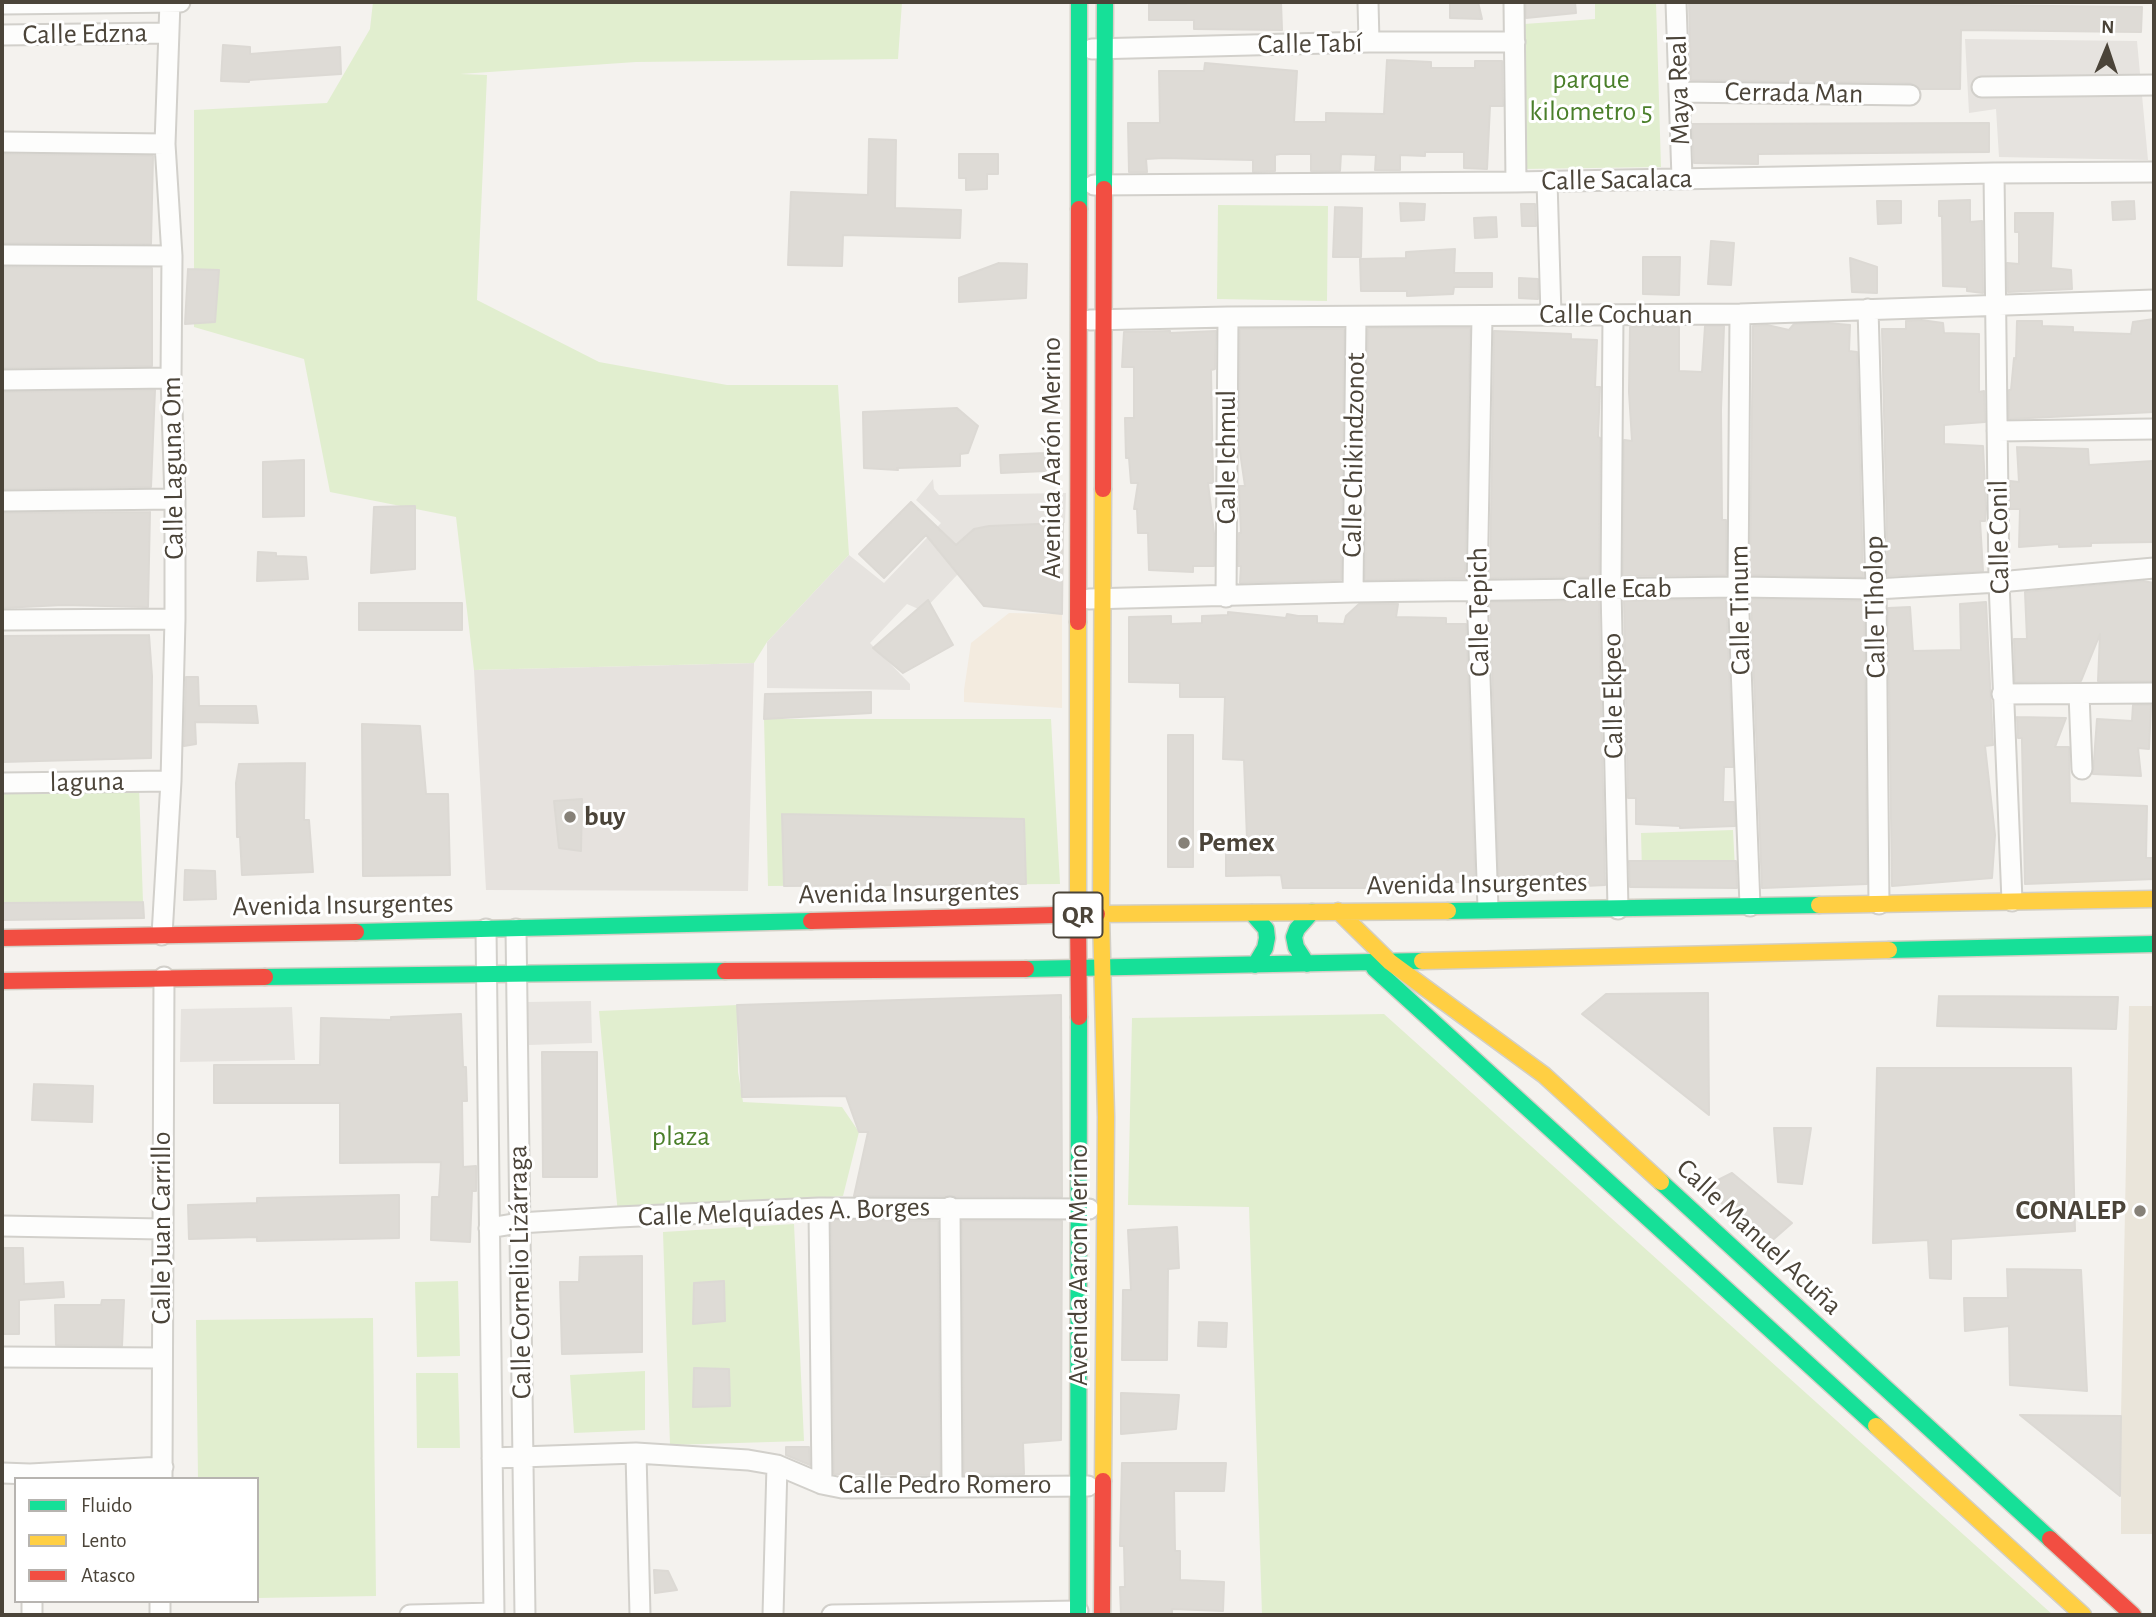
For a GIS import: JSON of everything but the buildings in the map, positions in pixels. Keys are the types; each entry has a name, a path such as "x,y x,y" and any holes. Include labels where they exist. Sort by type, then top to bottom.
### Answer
{"main road":[{"name":"Avenida Aarón Merino","path":"1078,915 1079,2"},
{"name":"Avenida Aarón Merino","path":"1101,915 1105,2"},
{"name":"Avenida Insurgentes","path":"2,938 1488,908 1618,909 1879,904 1930,909 2012,901 2154,899"},
{"name":"Calle Manuel Acuña","path":"1338,911 1390,962 1544,1075 2133,1615"},
{"path":"1307,964 1296,947 1294,937 1297,929 1312,912"},
{"path":"1252,913 1266,929 1267,938 1265,948 1255,965"},
{"name":"Avenida Aaron Merino","path":"1078,915 1078,1613"},
{"name":"Avenida Aaron Merino","path":"1101,915 1106,1118 1102,1615"},
{"name":"QR","path":"2,981 516,972 1104,969 1926,944 2154,944"},
{"path":"1368,962 2083,1615"}],"street":[{"name":"Calle Laguna Om","path":"162,935 171,781 175,619 172,256 165,144 170,2"},
{"name":"Calle Edzna","path":"2,4 180,2"},
{"path":"1368,2 1369,42"},
{"path":"1514,2 1516,182"},
{"name":"Maya Real","path":"1676,2 1682,178"},
{"name":"Calle Edzna","path":"2,35 168,33"},
{"name":"Calle Tabí","path":"1079,50 1369,42 1515,42"},
{"path":"1982,88 2154,85"},
{"name":"Cerrada Man","path":"1679,92 1909,95"},
{"path":"2,142 165,144"},
{"name":"Calle Sacalaca","path":"1079,184 1105,186 1516,182 2154,172"},
{"name":"Calle Conil","path":"1994,173 1999,582 2012,901"},
{"path":"1547,181 1551,315"},
{"path":"2,255 172,256"},
{"name":"Calle Cochuan","path":"1078,320 1740,314 2154,300"},
{"name":"Calle Tiholop","path":"1868,309 1876,589 1879,904"},
{"name":"Calle Tinum","path":"1740,314 1738,587 1750,906"},
{"name":"Calle Ekpeo","path":"1613,315 1611,589 1618,909"},
{"name":"Calle Tepich","path":"1482,316 1477,592 1488,908"},
{"name":"Calle Ichmul","path":"1226,597 1228,317"},
{"name":"Calle Chikindzonot","path":"1353,592 1356,317"},
{"path":"2,380 171,378"},
{"path":"1997,430 2154,429"},
{"path":"2,501 175,499"},
{"name":"Calle Ecab","path":"1078,599 1738,587 1876,589 1999,582 2154,568"},
{"path":"2,620 175,619"},
{"path":"2002,694 2154,693"},
{"path":"2079,694 2082,769"},
{"name":"laguna","path":"2,783 171,781"},
{"name":"Calle Cornelio Lizárraga","path":"486,929 494,1614"},
{"name":"Calle Cornelio Lizárraga","path":"516,929 524,1615"},
{"name":"Calle Juan Carrillo","path":"162,1473 164,977"},
{"path":"1080,1119 1106,1118"},
{"path":"819,1208 822,1484"},
{"name":"Calle Melquíades A. Borges","path":"489,1228 519,1223 819,1208 1105,1209"},
{"path":"950,1208 952,1485"},
{"path":"2,1226 162,1229"},
{"path":"2,1357 161,1358"},
{"path":"636,1453 640,1615"},
{"name":"Calle Pedro Romero","path":"492,1458 636,1453 748,1460 777,1465 822,1484 842,1488 952,1485 1103,1486"},
{"path":"773,1615 777,1465"},
{"path":"2,1473 30,1476 162,1473"},
{"path":"832,1615 1078,1613"},
{"path":"410,1615 494,1614"}],"shaded area":[{"path":"1965,39 2137,41 2148,160 1999,157 1996,109 1969,113"},
{"path":"933,479 934,489 939,495 1066,493 1065,523 974,529 944,556 958,574 923,611 907,604 870,643 910,684 910,690 767,688 767,642 849,555 884,583 941,523 916,500"},
{"path":"1009,613 1062,614 1062,708 964,702 971,643"},
{"path":"754,663 748,891 486,890 474,670"},
{"path":"591,1001 592,1043 529,1045 527,1002"},
{"name":"CONALEP","path":"2129,1006 2154,1006 2154,1534 2121,1534"},
{"path":"292,1007 295,1060 180,1062 181,1009"}],"green space":[{"path":"373,2 902,2 898,59 636,62 460,74 487,75 477,300 599,362 727,385 838,385 849,555 767,642 754,663 474,670 456,517 330,492 304,359 194,327 194,110 327,103 370,29"},
{"name":"parque kilometro 5","path":"1595,2 1656,2 1661,167 1522,169 1524,24 1595,19"},
{"path":"1218,205 1328,206 1327,301 1217,299"},
{"path":"764,719 1051,719 1060,884 768,886"},
{"path":"139,787 143,902 2,903 2,789"},
{"path":"1733,830 1735,870 1642,872 1641,833"},
{"name":"plaza","path":"737,1005 738,1072 743,1102 842,1107 859,1132 843,1196 618,1214 599,1011"},
{"path":"1384,1014 2053,1615 1262,1615 1249,1207 1128,1205 1132,1018"},
{"path":"794,1224 804,1441 670,1445 663,1232"},
{"path":"458,1281 460,1356 417,1357 415,1282"},
{"path":"373,1318 376,1596 259,1598 259,1477 198,1477 196,1320"},
{"path":"645,1371 645,1430 574,1433 570,1375"},
{"path":"416,1373 458,1373 460,1448 417,1448"}],"traffic: fast":[{"path":"1079,2 1079,209"},
{"path":"1104,189 1105,2"},
{"path":"1448,911 1819,905"},
{"path":"1307,964 1296,947 1294,937 1297,929 1312,912"},
{"path":"1252,913 1266,929 1267,938 1265,948 1255,965"},
{"path":"356,932 811,921"},
{"path":"1889,950 2154,944"},
{"path":"1026,969 1422,961"},
{"path":"1374,968 1876,1426"},
{"path":"265,977 725,971"},
{"path":"1078,1615 1079,1017"},
{"path":"1661,1182 2050,1539"}],"traffic: slow":[{"path":"1101,914 1103,489"},
{"path":"1078,622 1078,915"},
{"path":"1819,905 2154,899"},
{"path":"1338,911 1390,962 1544,1075 1661,1182"},
{"path":"1097,914 1448,911"},
{"path":"1101,914 1106,1117 1103,1481"},
{"path":"1422,961 1889,950"},
{"path":"1876,1426 2083,1615"}],"traffic: jam":[{"path":"1103,489 1104,189"},
{"path":"1078,622 1079,209"},
{"path":"811,921 1097,914"},
{"path":"1078,915 1079,1017"},
{"path":"2,938 356,932"},
{"path":"725,971 1026,969"},
{"path":"2,981 265,977"},
{"path":"1102,1615 1103,1481"},
{"path":"2050,1539 2133,1615"}],"place":[{"name":"buy","path":"570,817"},
{"name":"Pemex","path":"1184,843"},
{"name":"CONALEP","path":"2140,1211"}]}
